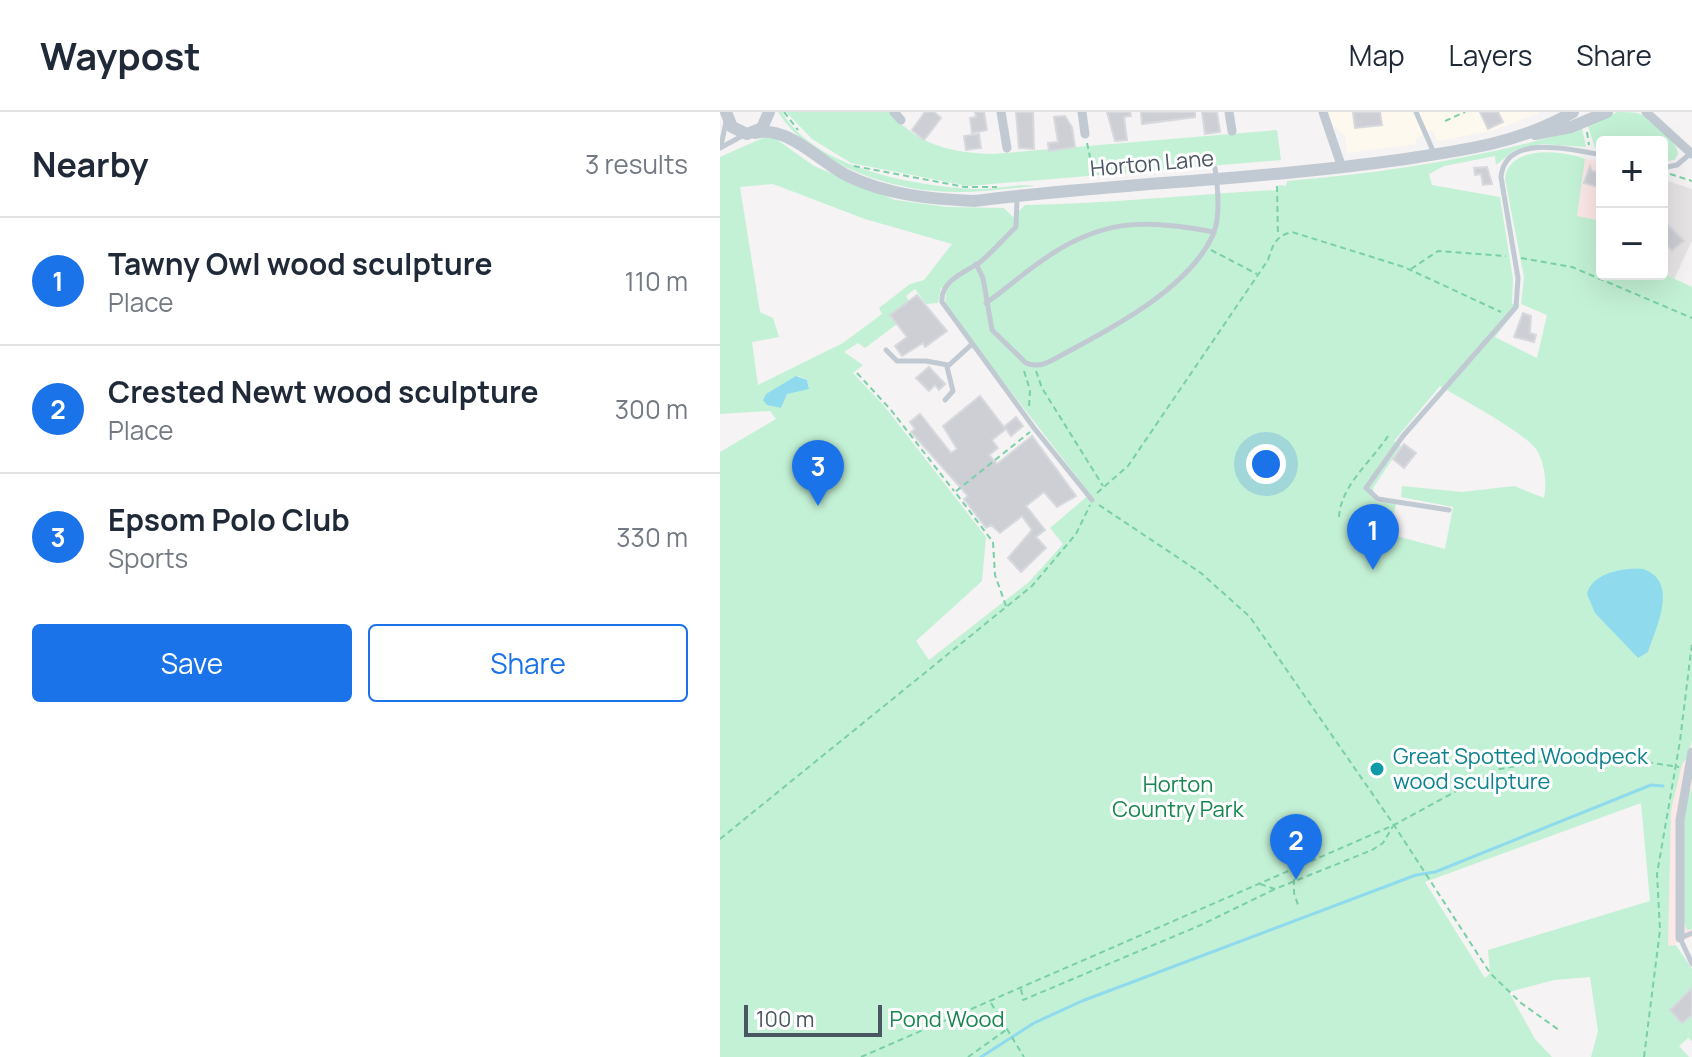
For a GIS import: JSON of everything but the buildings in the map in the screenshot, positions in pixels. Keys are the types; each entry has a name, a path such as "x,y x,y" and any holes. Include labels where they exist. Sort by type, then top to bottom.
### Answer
{"street":[{"path":"725,114 735,130 751,133 766,125 770,112"},
{"name":"Horton Lane","path":"770,112 849,177 915,196 974,201 1216,173 1342,168 1472,149 1520,136 1564,129 1607,112"},
{"path":"1001,112 1007,148"},
{"path":"1082,112 1085,134"},
{"path":"1229,112 1232,131"},
{"path":"1323,112 1342,168"},
{"name":"Horton Lane","path":"1520,136 1573,112"},
{"path":"1646,112 1692,154"},
{"path":"1658,112 1677,139"},
{"name":"Horton Lane","path":"751,133 774,133 802,140"},
{"path":"1680,938 1678,849 1692,752"}],"lane":[{"path":"1416,112 1434,154"},
{"path":"720,148 725,141 725,114"},
{"path":"720,148 751,133"},
{"path":"1449,510 1378,499 1369,493 1367,485 1403,436 1510,316 1519,292 1501,177 1506,162 1519,152 1538,148 1596,154"},
{"path":"1668,168 1692,154"},
{"path":"976,264 983,278 995,334 1019,359 1036,366 1097,338 1140,310 1166,289 1207,247 1214,232 1216,173"},
{"path":"1017,195 1016,227 976,264 962,272 941,296 946,313 1092,500"},
{"path":"986,303 1062,247 1110,226 1151,223 1214,232"},
{"path":"948,365 971,345"},
{"path":"886,350 897,361 948,365"},
{"path":"945,400 953,391 948,365"},
{"path":"1692,933 1680,938 1692,964"}],"path":[{"path":"784,112 802,140"},
{"path":"1450,112 1453,117"},
{"path":"1445,121 1465,112"},
{"path":"1085,134 1094,178"},
{"path":"849,164 965,187 997,187"},
{"path":"1668,172 1692,181"},
{"path":"720,839 1007,607 1050,568 1083,525 1092,500 1128,466 1257,274 1278,237 1277,183 1284,181"},
{"path":"1278,237 1292,232 1410,269 1510,316"},
{"path":"1207,247 1257,274"},
{"path":"1410,269 1438,251 1513,257 1572,267 1692,318"},
{"path":"1019,359 1030,390 1025,416"},
{"path":"1036,366 1042,388 1103,487"},
{"path":"857,373 891,410 993,542 995,575 1007,607"},
{"path":"955,492 1034,428"},
{"path":"1339,517 1344,490 1365,470 1388,436"},
{"path":"1092,500 1201,573 1250,617 1394,825 1490,973 1521,1003 1559,1030"},
{"path":"1644,1057 1660,930 1657,874 1676,766 1692,643"},
{"path":"861,1057 1394,825 1488,773 1528,762 1601,756 1690,766"},
{"path":"1021,989 1023,1000 1201,925 1275,889 1377,848 1394,825"},
{"path":"1294,868 1293,883 1299,908"},
{"path":"1258,883 1275,889"},
{"path":"990,1002 1024,1057"},
{"path":"968,1057 1008,1031"}],"shaded area":[{"path":"1328,112 1539,113 1495,130 1438,141 1432,130 1417,138 1415,144 1347,153 1345,136 1331,123"},
{"path":"1585,159 1596,161 1596,220 1577,217"},
{"path":"1668,181 1692,189 1692,241 1674,279 1668,276"},
{"path":"1684,755 1692,757 1692,937 1668,947 1671,811"}],"green space":[{"path":"778,112 782,112 797,132 818,148 868,171 951,187 1035,186 948,192 892,184 827,157 791,129"},
{"path":"786,112 890,112 912,132 936,145 963,152 993,154 1277,130 1281,160 968,186 851,163 812,139"},
{"path":"1617,112 1637,113 1656,124 1668,136 1596,136 1595,148 1588,126"},
{"name":"Horton Country Park","path":"1582,128 1586,147 1542,144 1515,150 1496,165 1495,156 1444,166 1429,174 1432,185 1500,197 1513,279 1512,304 1520,305 1495,337 1537,358 1547,315 1521,304 1524,277 1505,179 1508,168 1526,155 1550,152 1585,159 1577,216 1596,220 1596,280 1668,280 1668,276 1692,287 1692,741 1682,764 1671,811 1668,946 1676,945 1692,969 1692,990 1671,1010 1682,1023 1692,1015 1692,1041 1688,1038 1679,1046 1689,1057 1591,1057 1598,1031 1590,977 1554,980 1509,992 1535,1039 1552,1057 720,1057 720,452 776,419 770,411 720,414 720,157 765,137 776,139 814,166 895,200 948,207 1004,208 1013,217 1025,205 1278,190 1279,185 1286,186 1287,181 1436,162","holes":["773,184 865,219 952,244 924,280 910,284 879,308 882,314 843,343 758,385 752,342 779,337 773,318 760,312 740,187","941,287 946,292 945,306 1090,494 1050,528 1063,544 1029,582 929,660 916,641 982,581 986,537 885,407 853,373 863,365 844,352 858,343 865,348 897,324 891,315 909,301 906,296 915,289 926,304 938,303","799,376 807,380 809,387 787,394 781,408 766,404 764,397","1440,386 1529,442 1541,460 1545,486 1544,498 1514,486 1462,492 1402,486 1401,497 1453,507 1445,549 1389,534 1396,504 1376,502 1373,488 1401,446 1394,441","1641,803 1650,901 1488,950 1490,973 1485,978 1425,882"]},
{"path":"1668,136 1677,148 1678,154 1674,160 1668,161"},
{"path":"1692,786 1692,929 1687,930 1682,919 1684,812"}],"water":[{"path":"796,376 807,380 809,389 787,394 781,408 767,405 763,400 766,394"},
{"path":"1627,569 1643,569 1654,575 1663,594 1660,617 1648,652 1638,658 1595,613 1587,594 1602,576"}],"waterway":[{"path":"981,1057 1034,1023 1082,1001 1416,875 1435,872 1651,785 1663,786"}],"place":[{"name":"Epsom Polo Club","path":"818,506"},
{"name":"Tawny Owl wood sculpture","path":"1373,570"},
{"name":"Great Spotted Woodpeck wood sculpture","path":"1377,769"},
{"name":"Crested Newt wood sculpture","path":"1296,880"}],"park label":[{"name":"Pond Wood","path":"947,1019"}]}
